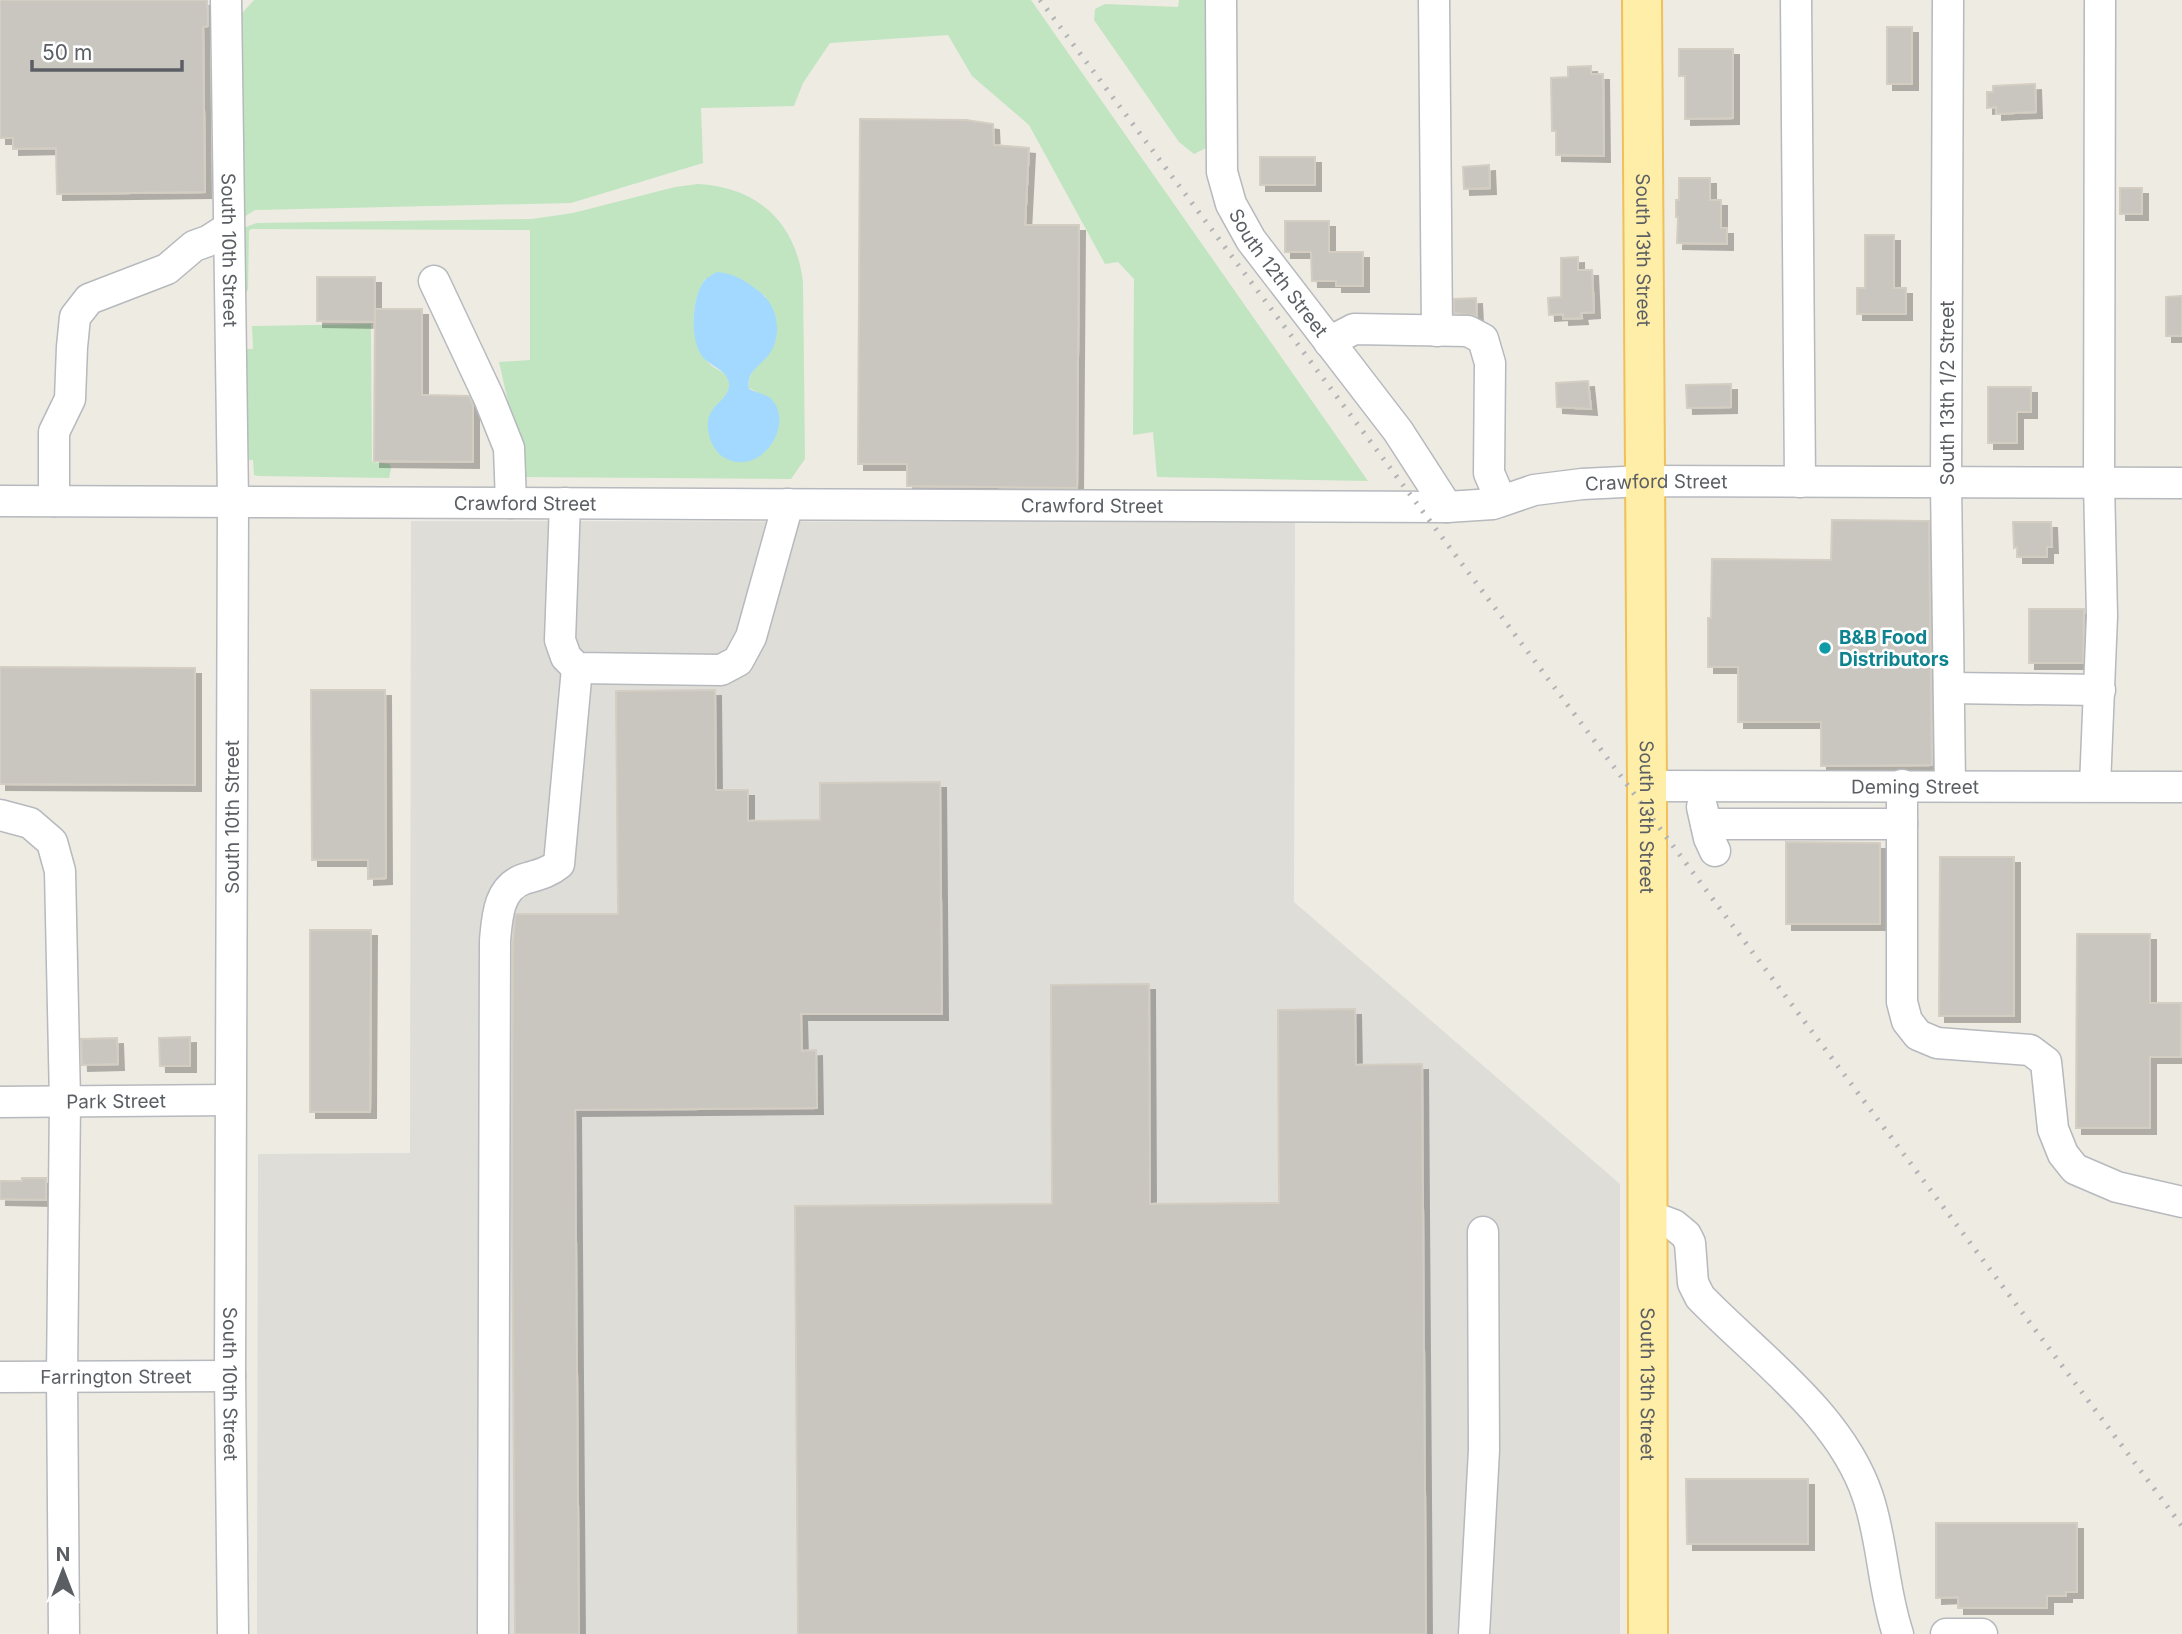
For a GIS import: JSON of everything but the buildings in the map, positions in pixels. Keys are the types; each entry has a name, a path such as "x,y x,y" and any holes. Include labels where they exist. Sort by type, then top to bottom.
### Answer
{"main road":[{"name":"South 13th Street","path":"1642,0 1647,786 1648,1634"}],"street":[{"name":"South 10th Street","path":"226,0 233,501 230,1100 233,1634"},
{"name":"South 12th Street","path":"1221,0 1222,172 1231,204 1251,240 1398,431 1447,507"},
{"path":"1434,0 1437,331"},
{"path":"1796,0 1800,482"},
{"name":"South 13th 1/2 Street","path":"1948,0 1947,482 1950,785"},
{"path":"2095,786 2102,616 2099,483 2100,0"},
{"path":"54,501 54,432 70,400 75,317 89,299 167,269 194,246 208,241 228,228"},
{"path":"434,281 489,398 509,448 511,503"},
{"path":"1329,342 1354,329 1468,331 1483,339 1490,363 1489,473 1502,501"},
{"name":"Crawford Street","path":"0,501 1447,507 1493,504 1534,490 1644,481 2182,483"},
{"path":"565,503 560,640 566,657 577,668 720,670 738,661 751,637 788,504"},
{"path":"493,1634 495,941 499,908 508,890 521,880 552,870 559,864 577,668"},
{"path":"1949,688 2100,690"},
{"path":"1902,785 1902,1002 1907,1021 1918,1035 1937,1044 2030,1050 2046,1062 2053,1129 2063,1154 2075,1169 2117,1187 2182,1202"},
{"name":"Deming Street","path":"1647,786 2182,787"},
{"path":"1696,786 1711,837 1902,824"},
{"path":"0,815 30,823 52,842 60,871 65,1101 62,1377 64,1634"},
{"name":"Park Street","path":"0,1102 230,1100"},
{"path":"1647,1215 1681,1229 1690,1243 1692,1275 1700,1297 1839,1438 1856,1468 1868,1498 1889,1606 1898,1634"},
{"path":"1474,1634 1484,1450 1483,1232"},
{"name":"Farrington Street","path":"0,1377 230,1376"},
{"path":"1946,1634 1983,1634"}],"shaded area":[{"path":"411,521 1295,522 1294,902 1620,1184 1620,1634 257,1634 258,1154 410,1153"}],"green space":[{"path":"254,0 1031,0 1368,481 1157,477 1153,432 1133,435 1134,279 1118,262 1105,264 1029,125 972,76 948,35 830,43 803,83 794,106 701,108 703,163 571,203 255,210 236,222 236,20"},
{"path":"1179,0 1205,0 1207,140 1210,146 1194,154 1179,142 1094,20 1095,9 1105,4 1178,7"},
{"path":"698,184 739,192 770,212 783,226 792,242 803,282 805,459 791,479 522,477 518,445 499,362 530,360 530,230 251,229 248,290 243,293 240,229 257,223 532,219 573,213 675,187","holes":["705,279 746,282 766,297 767,357 754,370 749,383 749,388 760,394 716,406 727,394 729,383 726,375 707,361 697,341 694,320 696,299"]},
{"path":"371,324 372,462 390,464 389,478 258,476 254,475 253,460 248,460 248,470 241,471 243,349 253,349 252,326"}],"water":[{"path":"717,272 740,279 761,293 772,307 777,324 772,349 751,374 749,389 769,397 777,407 777,433 771,445 750,461 737,462 723,457 715,449 708,432 710,414 728,392 729,383 724,374 700,353 695,337 694,317 700,288 705,280"}],"railway":[{"path":"1040,0 2182,1526"}],"place":[{"name":"B&B Food Distributors","path":"1825,648"}]}
